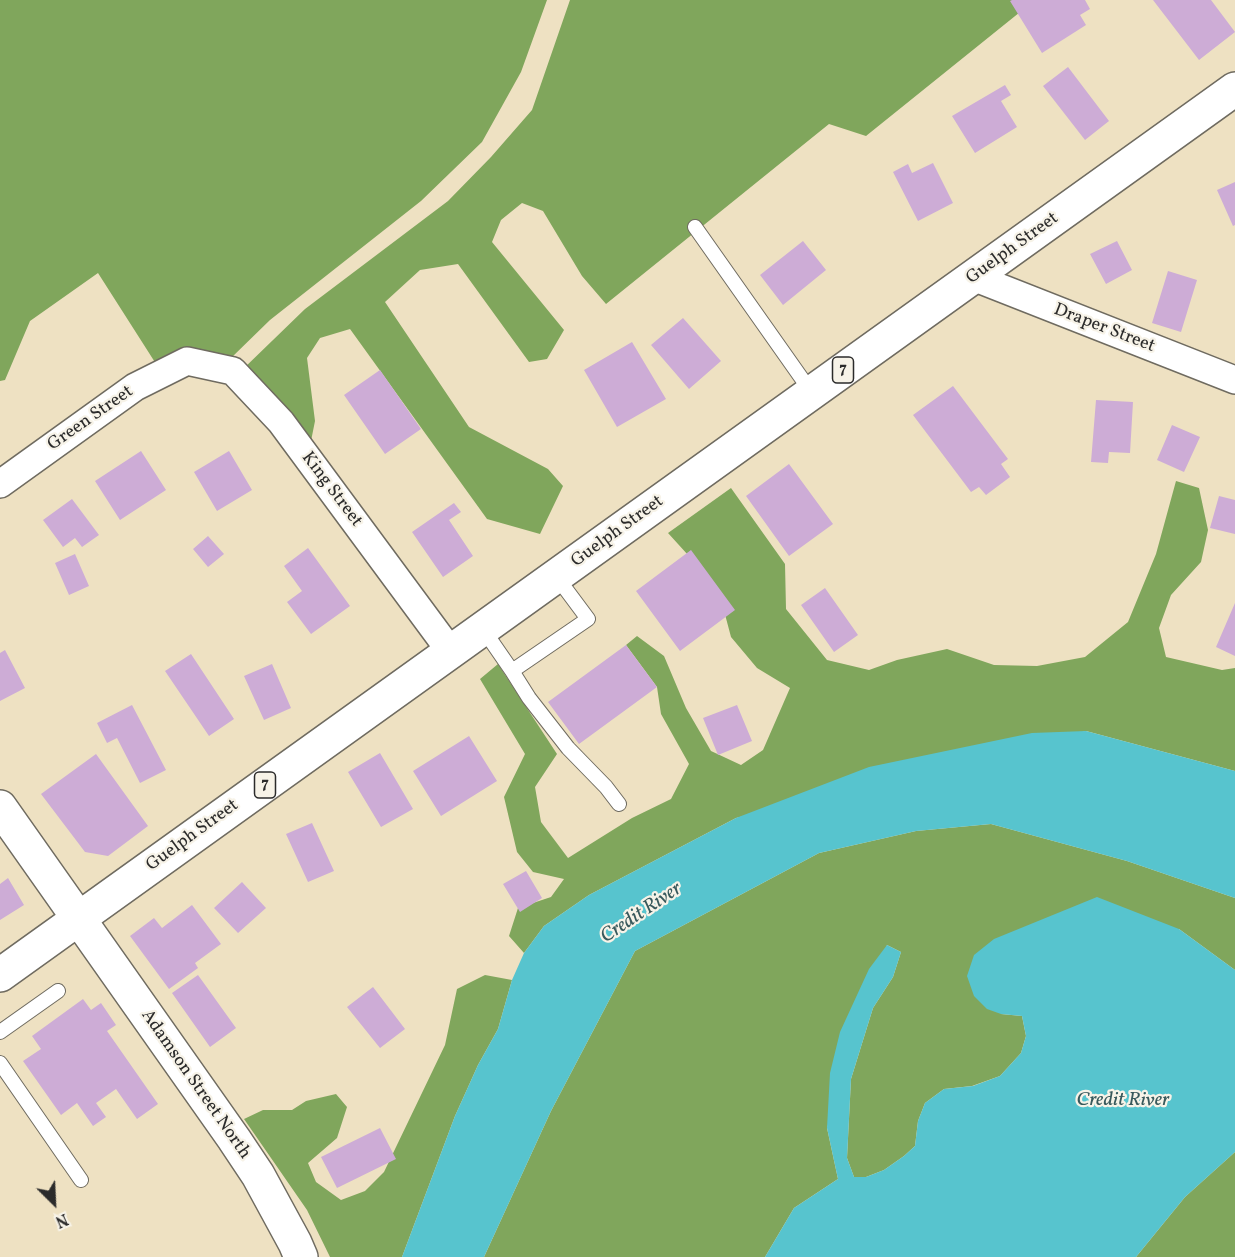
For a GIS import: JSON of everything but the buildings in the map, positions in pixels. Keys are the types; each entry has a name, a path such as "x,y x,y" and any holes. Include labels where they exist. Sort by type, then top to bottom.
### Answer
{"main road":[{"name":"Guelph Street","path":"0,975 1235,89"},
{"name":"Adamson Street North","path":"0,807 258,1175 301,1257"}],"street":[{"name":"Draper Street","path":"973,277 1235,380"},
{"name":"Green Street","path":"0,484 135,387 187,361"},
{"name":"King Street","path":"187,361 234,370 281,422 451,651"}],"lane":[{"path":"695,227 812,393"},
{"path":"512,671 588,619 556,576"},
{"path":"483,629 529,698 568,748 606,787 619,804"},
{"path":"0,1032 58,991"},
{"path":"0,1063 81,1180"}],"green space":[{"path":"0,0 547,0 521,72 482,142 421,201 270,320 230,359 158,367 98,273 30,321 5,380 0,381"},
{"path":"570,0 1035,0 866,136 829,124 606,304 582,276 543,211 522,203 501,220 492,242 564,330 547,359 529,362 458,264 420,270 385,302 469,427 548,469 563,486 540,534 487,519 350,329 320,338 307,358 315,421 311,441 241,371 305,309 448,201 491,157 532,110"},
{"path":"1176,481 1199,488 1208,530 1201,562 1171,595 1159,628 1166,657 1222,670 1235,668 1235,771 1086,731 736,818 589,895 544,926 524,953 509,936 518,908 551,897 564,879 533,872 517,852 504,797 525,754 480,679 498,664 557,754 535,787 541,822 568,858 632,818 671,799 689,764 661,714 657,687 626,645 637,636 664,656 686,708 711,751 741,765 763,750 790,688 757,668 731,637 718,588 668,533 731,488 785,564 786,609 827,660 869,670 897,660 947,649 994,665 1037,666 1085,657 1128,622 1156,554"},
{"path":"991,824 1127,861 1235,898 1235,970 1179,929 1001,1014 1022,1016 1026,1036 1021,1053 1000,1076 972,1086 944,1089 925,1103 918,1121 915,1146 884,1170 866,1177 854,1177 847,1158 851,1079 873,1008 893,977 901,952 887,945 827,1128 838,1179 794,1208 765,1257 484,1257 551,1111 635,951 819,853 916,831"},
{"path":"485,975 512,980 498,1029 478,1065 455,1116 402,1257 330,1257 307,1210 244,1119 263,1110 292,1110 306,1101 336,1094 347,1107 337,1138 308,1163 316,1182 341,1200 365,1191 384,1172 445,1045 457,989"},
{"path":"1235,1152 1235,1257 1136,1257 1185,1197"}],"water":[{"name":"Credit River","path":"1086,731 1235,771 1235,898 1127,861 991,824 916,831 819,853 635,951 551,1111 484,1257 402,1257 455,1116 478,1065 498,1029 512,980 524,953 544,926 589,895 736,818 869,767 1032,733"},
{"name":"Credit River","path":"1097,897 1179,929 1235,970 1235,1152 1185,1197 1136,1257 765,1257 794,1208 838,1179 827,1128 830,1073 840,1032 869,969 887,945 901,952 893,977 873,1008 851,1079 847,1158 854,1177 866,1177 884,1170 915,1146 918,1121 925,1103 944,1089 973,1086 1000,1076 1021,1053 1026,1036 1022,1016 1001,1014 987,1009 974,996 967,976 974,955 994,939"}]}
